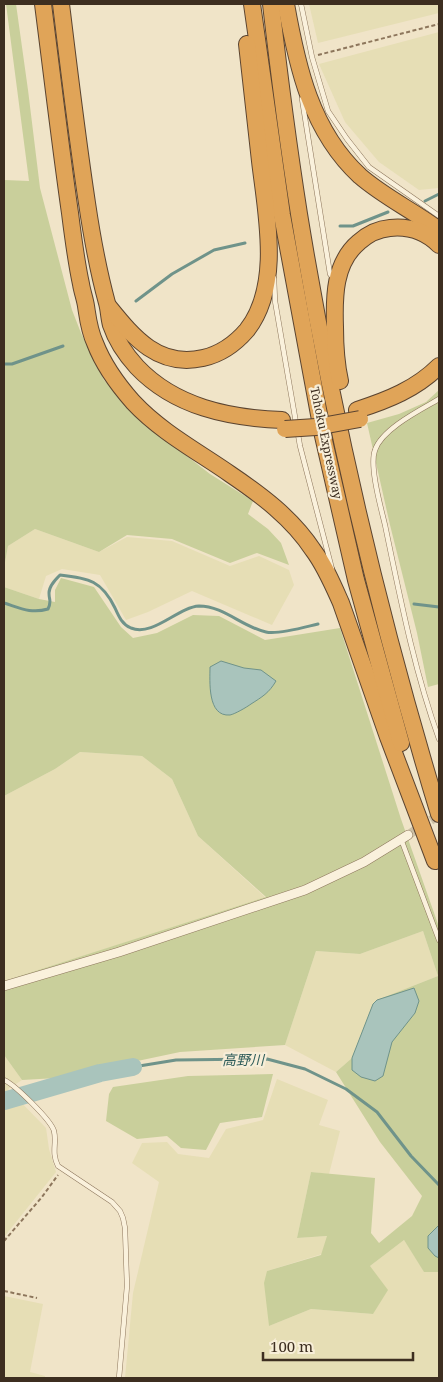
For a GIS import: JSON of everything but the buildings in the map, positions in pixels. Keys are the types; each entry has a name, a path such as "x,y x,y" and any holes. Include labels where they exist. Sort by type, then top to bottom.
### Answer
{"highway":[{"path":"43,4 75,251 86,305 88,326 95,343 111,372 134,403 183,444 260,495 295,526 313,549 333,583 437,868"},
{"path":"61,4 76,132 93,243 111,325 119,342 136,366 159,386 198,407 246,418 316,427 358,414 398,406 412,399 439,380"},
{"name":"Tohoku Expressway","path":"270,4 298,204 340,434 373,575 410,715 439,814"},
{"path":"286,4 302,78 311,103 333,144 345,160 377,189 439,230"},
{"path":"108,306 140,343 164,356 188,360 216,354 228,347 241,337 258,312 264,295 269,261 266,215 246,33 253,6"},
{"name":"Tohoku Expressway","path":"253,6 282,215 323,436 356,580 437,868"},
{"path":"373,575 335,343 336,284 344,258 364,237 376,231 396,228 414,230 425,234 439,245"},
{"path":"86,305 118,360 138,381 164,401 192,415 222,424 243,427 284,424"},
{"path":"358,414 411,388 439,366"}],"street":[{"path":"4,986 119,952 305,890 364,862 405,837"}],"lane":[{"path":"301,4 312,57 328,111 369,167 439,216"},
{"path":"302,78 301,93 330,274 336,284"},
{"path":"269,261 274,265 275,301 300,446 332,565 333,583"},
{"path":"439,399 392,428 375,449 373,460 379,500 408,633 439,739"},
{"path":"405,837 439,940"},
{"path":"4,1080 14,1087 48,1120 55,1137 54,1149 58,1166 112,1202 120,1210 125,1228 127,1286 119,1378"}],"path":[{"path":"312,57 439,24"},
{"path":"4,1240 48,1190 62,1169"},
{"path":"4,1291 37,1298"}],"shaded area":[{"path":"309,4 439,4 439,13 318,43"},
{"path":"439,32 439,188 419,190 379,162 345,122 319,64"},
{"path":"35,529 99,552 127,537 172,541 230,566 259,556 289,570 294,585 272,625 192,591 148,612 126,620 100,575 62,569 46,576 39,599 4,587 4,568 8,546"},
{"path":"80,752 142,756 172,779 198,836 266,898 4,981 4,796 55,769"},
{"path":"423,931 438,976 377,1000 373,1004 352,1058 336,1072 285,1045 316,951 360,954"},
{"path":"4,1055 22,1080 8,1089 46,1128 49,1149 56,1172 4,1237"},
{"path":"277,1079 328,1100 319,1125 340,1131 329,1174 311,1172 297,1238 328,1236 325,1253 267,1271 269,1326 311,1309 373,1314 370,1266 404,1240 424,1271 439,1272 439,1378 125,1378 133,1293 159,1182 132,1163 142,1143 167,1142 178,1154 209,1158 226,1129 263,1120"},
{"path":"4,1296 43,1304 30,1372 45,1376 45,1378 4,1378"}],"green space":[{"path":"6,4 16,4 40,188 72,310 104,380 122,401 156,432 210,474 253,501 248,514 268,529 281,543 289,565 257,553 230,563 172,539 127,535 99,552 35,529 8,546 4,568 4,180 29,181"},
{"path":"439,390 439,684 428,687 367,423 399,414 426,402"},
{"path":"61,578 94,587 121,627 133,638 157,633 193,615 219,616 265,640 340,628 401,819 439,927 439,1272 424,1272 404,1240 370,1266 388,1290 373,1314 311,1309 269,1326 264,1283 267,1271 321,1255 327,1236 297,1238 311,1172 375,1178 371,1233 379,1243 412,1216 422,1196 380,1142 336,1072 352,1058 373,1004 377,1000 438,976 423,931 360,954 316,951 285,1045 180,1052 57,1078 22,1080 4,1055 4,981 266,897 198,836 172,779 142,756 80,752 55,769 4,796 4,587 39,599 55,602 55,590"},
{"path":"273,1074 262,1117 220,1123 206,1150 181,1148 167,1136 137,1139 106,1121 109,1094 113,1087 188,1076"}],"water":[{"path":"221,661 244,668 261,670 276,681 271,689 247,707 230,715 223,714 217,710 211,697 210,681 210,667"},
{"path":"414,988 419,1001 415,1013 392,1042 383,1076 375,1081 361,1077 352,1070 352,1058 373,1004 377,1000"},
{"path":"439,1225 439,1258 428,1248 428,1236"}],"waterway":[{"path":"425,201 439,194"},
{"path":"340,226 353,226 388,212"},
{"path":"136,301 172,274 214,250 245,243"},
{"path":"4,364 12,364 63,346"},
{"path":"4,603 31,611 48,609 50,588 60,575 87,580 100,586 123,622 131,628 139,630 157,625 183,611 199,606 217,609 249,626 271,633 318,624"},
{"path":"414,604 439,607"},
{"name":"高野川","path":"133,1067 176,1060 267,1059 305,1069 346,1089 377,1112 411,1156 439,1185"},
{"name":"高野川","path":"4,1101 100,1073 133,1067"}],"tunnel":[{"path":"408,835 439,815"}]}
